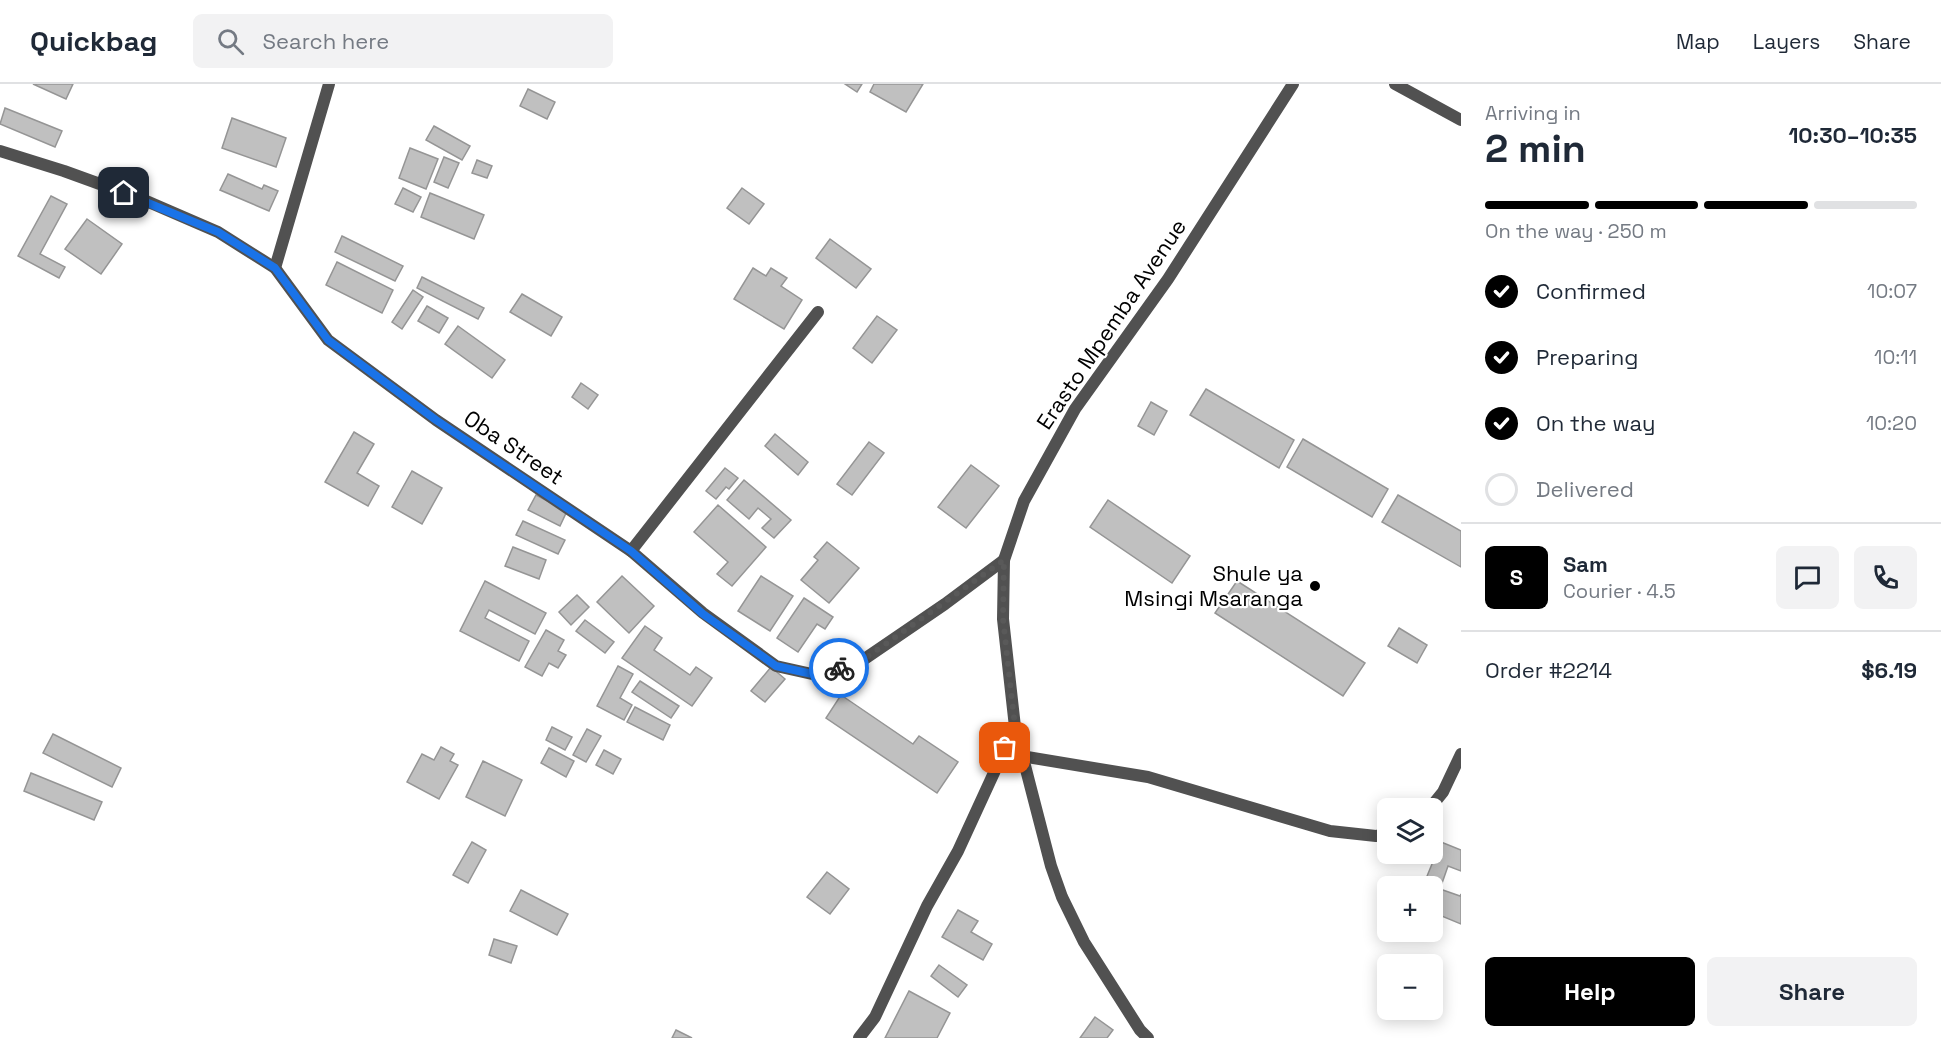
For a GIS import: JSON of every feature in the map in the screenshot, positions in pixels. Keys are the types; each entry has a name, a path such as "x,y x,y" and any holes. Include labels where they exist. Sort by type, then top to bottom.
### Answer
{"street":[{"path":"275,268 328,84"},
{"name":"Erasto Mpemba Avenue","path":"1141,1035 1084,942 1062,897 1051,866 1015,727 1003,619 1004,560 1024,501 1075,409 1168,279 1293,84"},
{"path":"1395,84 1461,120"},
{"name":"Oba Street","path":"0,150 124,193 218,232 275,268 328,340 436,420 631,551 703,614 776,666 812,674 860,662 1004,560"},
{"path":"631,551 818,312"},
{"path":"860,1038 874,1017 927,906 958,851 1015,727"},
{"path":"1438,798 1461,754"},
{"path":"1022,756 1148,777 1330,831 1377,836"}],"building":[{"path":"33,84 73,84 66,99"},
{"path":"845,84 862,84 857,92"},
{"path":"874,84 923,84 906,112 870,92"},
{"path":"528,89 555,102 547,119 520,106"},
{"path":"5,108 62,131 55,147 0,124"},
{"path":"232,118 286,138 276,167 222,148"},
{"path":"434,126 470,146 462,160 426,140"},
{"path":"410,148 438,159 426,189 399,178"},
{"path":"444,157 459,163 448,188 434,182"},
{"path":"477,160 492,166 487,178 472,173"},
{"path":"228,174 262,189 264,185 278,191 269,211 220,190"},
{"path":"403,188 421,197 413,212 395,204"},
{"path":"742,188 764,204 749,224 727,208"},
{"path":"430,193 484,215 474,239 421,217"},
{"path":"51,196 67,204 40,254 65,267 59,278 18,256"},
{"path":"87,219 122,244 101,274 65,249"},
{"path":"342,236 403,266 395,281 335,252"},
{"path":"830,239 871,269 856,288 816,258"},
{"path":"337,262 393,290 382,313 326,285"},
{"path":"753,268 766,276 771,268 787,278 781,286 802,300 784,329 734,299"},
{"path":"422,277 484,308 478,319 417,288"},
{"path":"413,290 423,297 402,329 392,322"},
{"path":"522,294 562,317 551,336 510,312"},
{"path":"427,306 448,318 439,333 418,321"},
{"path":"877,316 897,330 872,363 853,348"},
{"path":"458,326 505,360 492,378 445,344"},
{"path":"581,383 598,395 588,409 572,397"},
{"path":"1206,389 1294,440 1279,468 1190,415"},
{"path":"1151,402 1167,411 1154,435 1138,426"},
{"path":"354,432 374,444 357,473 379,486 368,506 325,482"},
{"path":"775,434 808,462 798,475 765,446"},
{"path":"1303,439 1388,489 1372,517 1287,467"},
{"path":"869,442 884,453 852,495 837,484"},
{"path":"971,465 999,486 966,528 938,507"},
{"path":"725,468 738,478 716,499 706,491"},
{"path":"412,471 442,488 422,524 392,507"},
{"path":"744,480 791,520 774,538 762,528 771,519 758,508 749,519 727,500"},
{"path":"536,495 567,511 560,526 528,510"},
{"path":"1398,495 1461,531 1461,567 1382,522"},
{"path":"1108,500 1190,556 1172,583 1090,527"},
{"path":"718,505 766,547 732,586 717,574 728,562 694,532"},
{"path":"523,521 565,540 558,554 516,535"},
{"path":"827,542 859,568 829,603 801,580 818,560 814,557"},
{"path":"513,547 546,560 539,579 505,566"},
{"path":"622,576 654,606 629,633 597,602"},
{"path":"761,576 793,596 770,631 738,611"},
{"path":"485,581 546,613 535,634 489,610 485,618 529,641 519,661 460,631"},
{"path":"1237,581 1365,663 1343,696 1215,613"},
{"path":"577,595 589,607 571,625 559,612"},
{"path":"804,598 833,617 825,629 817,624 798,652 777,638"},
{"path":"585,620 614,642 605,653 576,631"},
{"path":"645,626 662,638 654,650 690,675 696,667 712,678 692,706 622,658"},
{"path":"1399,628 1427,645 1417,663 1388,646"},
{"path":"546,630 564,640 558,651 566,655 558,668 549,663 542,676 525,667"},
{"path":"618,666 633,674 620,698 632,705 624,720 597,706"},
{"path":"771,667 785,679 765,702 751,691"},
{"path":"640,681 679,706 671,718 632,692"},
{"path":"841,695 913,744 919,736 958,762 937,793 826,718"},
{"path":"635,707 670,725 663,740 627,722"},
{"path":"552,727 572,737 565,750 546,740"},
{"path":"587,729 601,736 586,762 573,755"},
{"path":"53,734 121,768 112,787 43,753"},
{"path":"441,747 454,754 450,761 458,765 439,799 407,782 422,754 434,760"},
{"path":"549,748 574,761 566,777 541,763"},
{"path":"604,750 621,759 613,774 596,765"},
{"path":"483,761 522,780 505,816 466,797"},
{"path":"31,773 102,802 94,820 24,791"},
{"path":"472,842 486,850 468,883 453,875"},
{"path":"1443,843 1461,850 1461,871 1448,866 1443,880 1443,876 1427,876 1432,864 1443,864"},
{"path":"827,872 849,889 830,914 807,897"},
{"path":"521,890 568,914 557,935 510,911"},
{"path":"1443,890 1460,896 1461,894 1461,924 1443,917"},
{"path":"958,910 978,921 971,932 992,944 983,960 942,937"},
{"path":"494,939 517,946 511,963 489,955"},
{"path":"939,965 967,985 958,997 931,976"},
{"path":"909,991 950,1013 937,1038 885,1038"},
{"path":"1095,1017 1113,1030 1107,1038 1080,1038"},
{"path":"676,1030 692,1038 672,1038"}],"way so far":[{"path":"839,668 860,662 945,604 1004,560 1003,619 1015,727 1005,748"}],"place":[{"name":"Shule ya Msingi Msaranga","path":"1315,586"}],"route":[{"path":"124,193 218,232 275,268 328,340 436,420 631,551 703,614 776,666 812,674 839,668"}]}
